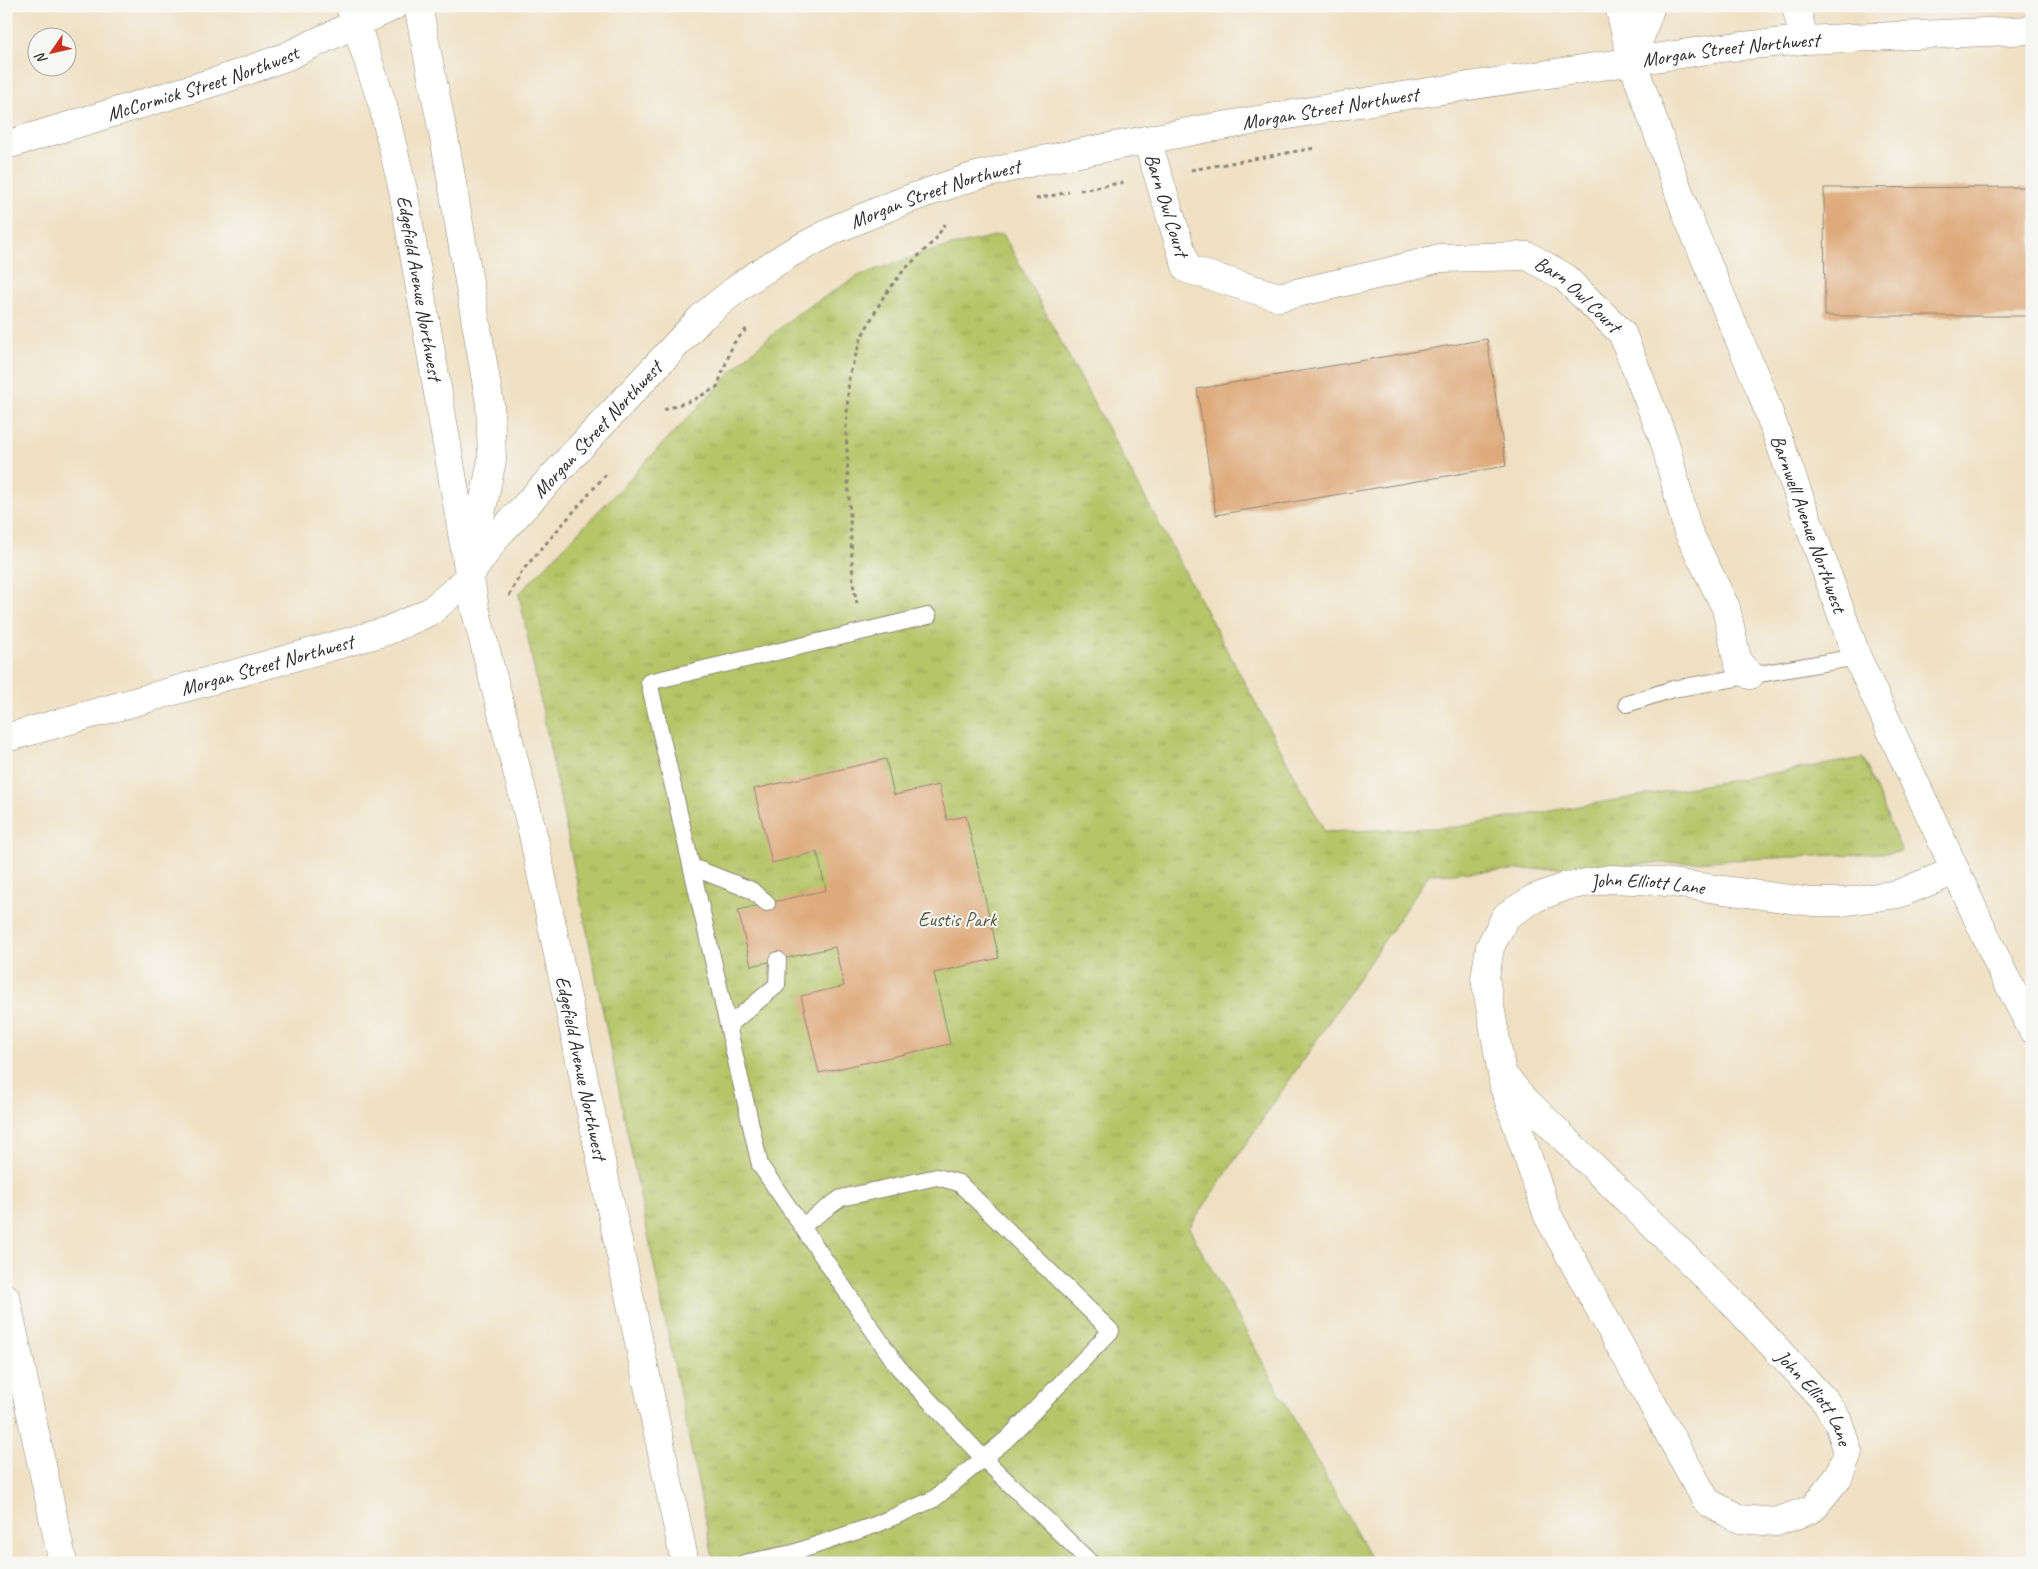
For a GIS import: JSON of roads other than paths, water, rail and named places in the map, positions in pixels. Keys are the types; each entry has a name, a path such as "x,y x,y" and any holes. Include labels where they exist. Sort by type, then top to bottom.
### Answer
{"street":[{"name":"McCormick Street Northwest","path":"6,145 224,79 285,57 353,15 394,6"},
{"name":"Edgefield Avenue Northwest","path":"418,6 446,148 490,404 492,460 470,574"},
{"name":"Barnwell Avenue Northwest","path":"1619,6 1632,61 1687,215 1761,391 1857,657 2000,967 2032,1029"},
{"path":"1632,61 1651,6"},
{"path":"1796,6 1804,40"},
{"name":"Edgefield Avenue Northwest","path":"353,15 382,106 403,190 476,608 532,830 684,1562"},
{"name":"Morgan Street Northwest","path":"6,738 386,631 431,611 465,582 497,536 702,317 744,283 789,254 838,228 903,200 969,178 1037,161 1147,140 1389,98 1632,61 1721,48 1804,40 2032,30"},
{"name":"Barn Owl Court","path":"1147,140 1187,269 1279,296 1384,273 1440,258 1528,256 1562,276 1622,333 1665,442 1687,529 1726,608 1738,663 1750,675"},
{"name":"John Elliott Lane","path":"1502,1074 1530,1104 1738,1308 1825,1401 1838,1421 1848,1452 1840,1476 1812,1509 1776,1522 1740,1519 1708,1502 1548,1216 1504,1087 1485,978 1490,947 1506,916 1535,898 1567,886 1610,879 1657,881 1812,902 1842,902 1898,894 1955,871"},
{"path":"6,1298 63,1563"}],"lane":[{"path":"928,616 649,682 760,1165 898,1367 983,1458 1091,1563"},
{"path":"1627,704 1673,689 1857,657"},
{"path":"692,867 751,890 766,903"},
{"path":"728,1026 777,985 778,960"},
{"path":"744,1563 794,1554 875,1525 934,1499 1007,1438 1111,1331 959,1183 937,1177 841,1198 802,1226"}],"park label":[{"name":"Eustis Park","path":"957,919"}]}
